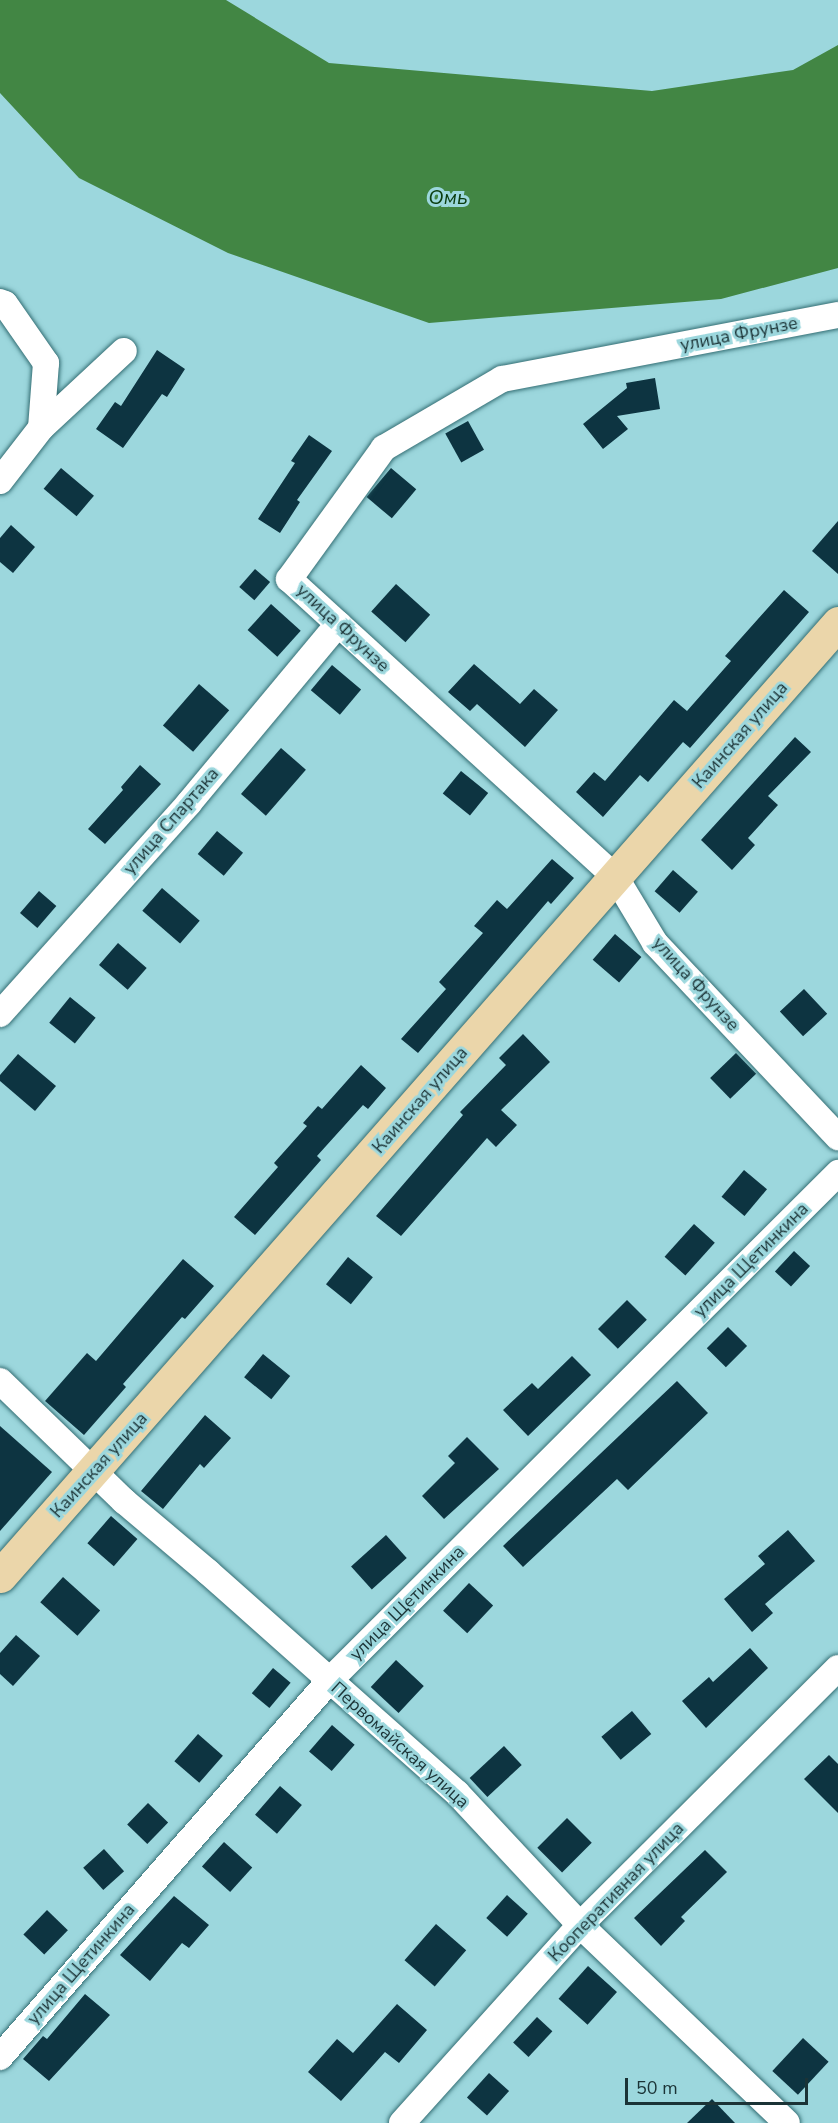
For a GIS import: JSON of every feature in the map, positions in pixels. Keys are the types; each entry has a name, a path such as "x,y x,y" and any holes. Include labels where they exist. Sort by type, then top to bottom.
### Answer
{"main road":[{"name":"Каинская улица","path":"0,1576 838,623"}],"street":[{"path":"0,302 5,304 46,363 40,428"},
{"name":"улица Фрунзе","path":"838,315 502,378 384,448 289,579 616,878 655,944 838,1137"},
{"path":"0,481 40,428 124,351"},
{"name":"улица Спартака","path":"0,1014 189,803 338,624"},
{"name":"улица Щетинкина","path":"0,2057 330,1680 838,1173"},
{"name":"Первомайская улица","path":"0,1381 93,1472 457,1793 580,1925 787,2123"},
{"name":"Кооперативная улица","path":"402,2123 580,1925 838,1668"}],"water":[{"name":"Омь","path":"0,0 226,0 329,63 652,91 793,70 838,45 838,268 721,299 429,323 228,253 79,178 0,93"}],"building":[{"path":"157,350 185,369 167,397 162,394 123,448 96,429 115,402 121,406"},
{"path":"655,378 660,409 617,416 628,429 603,449 583,424 627,388 626,383"},
{"path":"468,421 484,450 461,462 445,434"},
{"path":"309,435 332,451 297,500 300,502 280,533 258,519 295,463 291,461"},
{"path":"61,468 94,496 77,516 44,489"},
{"path":"391,468 416,489 392,518 367,497"},
{"path":"838,521 838,574 812,551"},
{"path":"11,525 35,547 13,573 0,562 0,538"},
{"path":"255,569 270,582 254,600 239,587"},
{"path":"396,584 430,615 405,642 371,611"},
{"path":"784,590 809,612 690,748 683,742 648,782 640,775 603,817 576,792 594,772 605,781 674,700 687,711 731,661 725,656"},
{"path":"271,604 301,631 277,657 248,630"},
{"path":"474,664 520,704 534,689 558,710 525,747 477,704 470,711 448,692"},
{"path":"332,665 361,689 340,715 311,690"},
{"path":"199,684 229,710 193,752 163,726"},
{"path":"795,737 811,752 768,796 778,805 748,838 755,845 732,870 701,840"},
{"path":"281,748 306,770 266,816 241,794"},
{"path":"140,765 161,784 105,844 88,829 123,790 121,787"},
{"path":"461,771 488,793 470,816 443,794"},
{"path":"217,831 243,853 224,876 198,854"},
{"path":"552,859 574,878 551,904 548,901 418,1053 401,1039 446,989 439,982 483,933 474,926 497,900 507,909"},
{"path":"673,870 698,892 680,913 655,891"},
{"path":"162,888 200,921 180,943 142,911"},
{"path":"39,891 56,906 37,928 20,913"},
{"path":"615,934 641,957 619,983 593,960"},
{"path":"118,943 147,968 128,990 99,965"},
{"path":"804,989 827,1014 803,1036 780,1012"},
{"path":"70,997 96,1018 75,1043 49,1023"},
{"path":"523,1034 550,1062 501,1110 517,1125 496,1147 487,1138 401,1236 376,1216 463,1115 460,1112 506,1065 499,1058"},
{"path":"736,1053 756,1074 730,1099 710,1078"},
{"path":"18,1054 56,1086 35,1111 0,1081 0,1075"},
{"path":"361,1065 386,1088 368,1109 363,1105 317,1156 321,1160 255,1235 234,1217 278,1167 274,1163 307,1126 303,1123 318,1106 322,1109"},
{"path":"744,1170 767,1189 744,1216 722,1197"},
{"path":"694,1224 715,1243 685,1275 665,1257"},
{"path":"794,1251 810,1266 791,1286 775,1271"},
{"path":"348,1257 373,1277 351,1304 326,1284"},
{"path":"183,1259 214,1286 185,1319 182,1317 123,1384 126,1387 84,1435 45,1401 87,1353 96,1361"},
{"path":"627,1300 647,1320 618,1349 598,1329"},
{"path":"728,1327 747,1346 726,1367 707,1348"},
{"path":"263,1354 290,1376 271,1399 244,1377"},
{"path":"572,1356 591,1375 528,1436 503,1410 532,1383 538,1389"},
{"path":"677,1381 708,1413 628,1490 617,1479 523,1567 503,1546"},
{"path":"205,1415 231,1438 204,1468 200,1464 163,1509 141,1491"},
{"path":"0,1426 52,1472 0,1531"},
{"path":"467,1437 499,1469 444,1519 422,1496 455,1463 448,1456"},
{"path":"111,1516 137,1539 114,1566 87,1543"},
{"path":"788,1530 815,1561 765,1604 773,1613 752,1632 724,1599 765,1564 758,1556"},
{"path":"386,1535 407,1558 372,1589 351,1566"},
{"path":"63,1577 100,1610 77,1636 40,1602"},
{"path":"469,1583 493,1606 467,1633 443,1611"},
{"path":"16,1635 40,1656 13,1686 0,1674 0,1653"},
{"path":"750,1648 768,1668 706,1728 682,1701 709,1677 713,1682"},
{"path":"396,1660 424,1686 399,1713 371,1687"},
{"path":"273,1668 291,1683 269,1708 252,1693"},
{"path":"632,1711 651,1734 621,1760 601,1737"},
{"path":"332,1725 355,1745 332,1771 309,1751"},
{"path":"198,1734 223,1756 199,1783 174,1761"},
{"path":"504,1746 522,1765 487,1797 470,1778"},
{"path":"829,1755 838,1764 838,1813 804,1779"},
{"path":"280,1786 302,1805 277,1834 255,1815"},
{"path":"148,1803 168,1822 147,1844 127,1825"},
{"path":"567,1818 592,1843 562,1872 537,1848"},
{"path":"224,1842 252,1867 230,1892 202,1867"},
{"path":"104,1849 124,1871 103,1890 83,1868"},
{"path":"705,1850 727,1872 681,1917 685,1921 661,1946 634,1918"},
{"path":"507,1895 528,1914 507,1937 486,1918"},
{"path":"174,1896 209,1925 189,1948 182,1943 150,1981 120,1955"},
{"path":"47,1910 68,1930 44,1955 23,1934"},
{"path":"436,1924 466,1950 435,1986 405,1960"},
{"path":"588,1966 617,1992 588,2025 559,1999"},
{"path":"85,1994 110,2015 49,2081 23,2059 43,2036 47,2039"},
{"path":"397,2004 427,2030 399,2063 385,2052 341,2101 308,2072 337,2039 353,2053"},
{"path":"537,2017 552,2031 528,2057 513,2043"},
{"path":"803,2038 829,2062 798,2095 772,2071"},
{"path":"489,2073 509,2091 487,2116 467,2098"},
{"path":"712,2099 735,2123 687,2123"}]}
